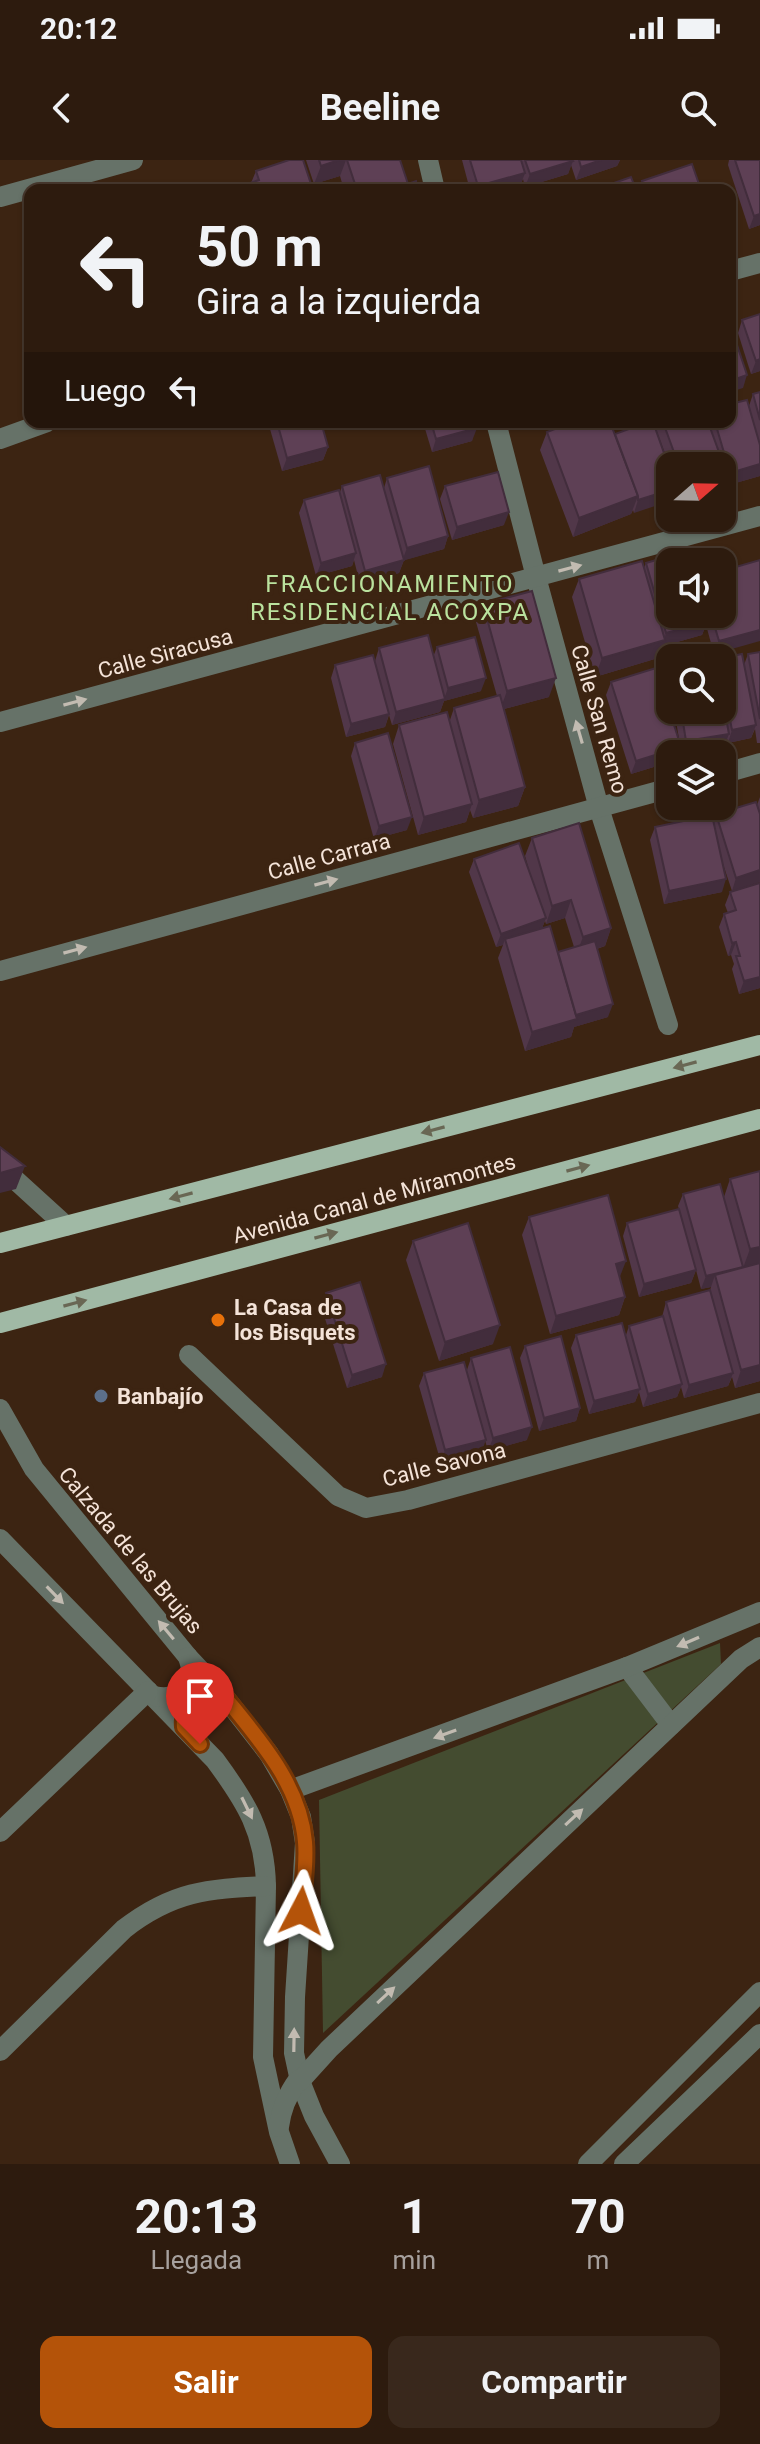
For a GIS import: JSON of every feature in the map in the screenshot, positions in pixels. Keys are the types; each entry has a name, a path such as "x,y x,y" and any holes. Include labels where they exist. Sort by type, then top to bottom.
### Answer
{"main road":[{"path":"0,1243 760,1045"},
{"name":"Avenida Canal de Miramontes","path":"0,1323 760,1119"}],"street":[{"path":"47,184 133,160"},
{"path":"428,160 434,184"},
{"path":"0,197 24,190"},
{"path":"736,269 760,263"},
{"path":"0,439 30,428"},
{"name":"Calle San Remo","path":"498,428 599,808 668,1025"},
{"name":"Calle Siracusa","path":"0,722 760,516"},
{"path":"736,770 760,763"},
{"name":"Calle Carrara","path":"0,971 656,792"},
{"path":"0,1166 66,1226"},
{"name":"Calle Savona","path":"189,1355 338,1496 366,1508 408,1500 760,1403"},
{"name":"Calzada de las Brujas","path":"0,1409 34,1469 188,1657 220,1691 269,1754 290,1790 301,1817 305,1843 294,2053 300,2081 314,2116 340,2164"},
{"path":"0,1539 215,1760 239,1792 257,1830 265,1858 266,1886 263,2057 279,2132 290,2164"},
{"path":"290,1790 627,1667 760,1612"},
{"path":"278,2164 281,2111 298,2080 741,1659 760,1647"},
{"path":"151,1693 164,1698 184,1691 192,1675 188,1657"},
{"path":"627,1667 671,1725"},
{"path":"184,1727 185,1707 191,1698 199,1692 220,1691"},
{"path":"0,1832 151,1693"},
{"path":"0,2051 144,1913 193,1893 219,1888 266,1886"},
{"path":"588,2164 760,1992"},
{"path":"624,2164 760,2034"}],"green space":[{"path":"720,1643 721,1664 323,2033 319,1800"}],"building":[{"path":"289,160 303,160 311,184 247,184 259,180 256,171"},
{"path":"319,160 339,160 321,166"},
{"path":"347,160 400,160 408,184 355,184"},
{"path":"470,160 521,160 525,173 477,184"},
{"path":"525,160 572,160 573,161 530,174"},
{"path":"579,160 601,160 581,167"},
{"path":"735,160 760,160 760,214 754,216"},
{"path":"692,164 699,184 643,184 642,181"},
{"path":"631,177 634,184 611,184"},
{"path":"760,314 760,359 756,361 742,320"},
{"path":"736,342 747,375 736,379"},
{"path":"760,392 760,420 753,394"},
{"path":"747,400 760,445 760,464 736,471 736,452 724,452 717,428 736,428 736,403"},
{"path":"279,428 323,428 328,447 287,458"},
{"path":"433,428 477,428 436,439"},
{"path":"557,428 612,428 638,496 579,518 547,432"},
{"path":"632,428 655,428 664,452 656,452 656,494 638,500 615,434"},
{"path":"665,428 710,428 719,452 674,452"},
{"path":"429,466 448,536 407,548 387,478"},
{"path":"498,472 509,512 457,527 445,486"},
{"path":"380,475 404,560 365,571 342,486"},
{"path":"339,490 356,553 321,563 304,500"},
{"path":"656,560 656,598 646,563"},
{"path":"760,560 760,630 719,641 715,628 736,628 736,567"},
{"path":"642,561 656,609 656,628 662,628 665,640 602,658 579,579"},
{"path":"532,591 556,678 507,691 483,604"},
{"path":"665,628 685,628 666,633"},
{"path":"428,635 445,699 396,712 379,648"},
{"path":"475,637 486,678 448,688 437,647"},
{"path":"760,652 760,719 748,654"},
{"path":"742,654 756,725 732,730 731,724 736,724 736,655"},
{"path":"373,655 389,714 351,724 335,665"},
{"path":"656,668 656,724 674,724 679,740 656,740 656,755 636,761 611,682"},
{"path":"500,695 525,787 479,800 454,708"},
{"path":"447,712 472,804 424,817 399,725"},
{"path":"683,724 727,724 729,734 686,740"},
{"path":"388,733 412,817 379,826 355,743"},
{"path":"756,802 760,814 760,870 736,878 718,820 736,820 736,808"},
{"path":"688,820 713,820 726,879 669,891 655,827"},
{"path":"579,823 611,928 583,937 571,900 552,906 532,838"},
{"path":"519,843 546,918 501,934 474,859"},
{"path":"760,883 760,977 744,981 736,956 740,956 736,942 732,943 724,914 736,910 730,892"},
{"path":"550,926 577,1019 532,1032 505,939"},
{"path":"595,941 613,1004 576,1015 558,952"},
{"path":"0,1147 25,1166 0,1173"},
{"path":"760,1171 760,1247 750,1249 730,1179"},
{"path":"720,1184 743,1267 706,1276 683,1194"},
{"path":"608,1195 626,1261 616,1264 625,1297 556,1316 529,1217"},
{"path":"679,1209 696,1270 644,1284 627,1223"},
{"path":"468,1223 500,1325 445,1342 413,1241"},
{"path":"760,1263 760,1365 741,1370 715,1275"},
{"path":"360,1282 386,1364 352,1375 326,1293"},
{"path":"710,1290 733,1373 689,1385 666,1302"},
{"path":"663,1316 682,1384 648,1394 629,1326"},
{"path":"622,1323 640,1389 594,1401 576,1335"},
{"path":"561,1336 580,1408 544,1418 525,1346"},
{"path":"510,1347 532,1427 493,1438 471,1358"},
{"path":"464,1362 486,1440 445,1450 424,1373"}],"place":[{"name":"La Casa de los Bisquets","path":"218,1320"},
{"name":"Banbajío","path":"101,1396"}],"district":[{"name":"FRACCIONAMIENTO RESIDENCIAL ACOXPA","path":"390,598"}],"route":[{"path":"200,1744 184,1727 185,1707 199,1692 220,1691 269,1754 290,1790 301,1817 305,1843 301,1911"}]}
